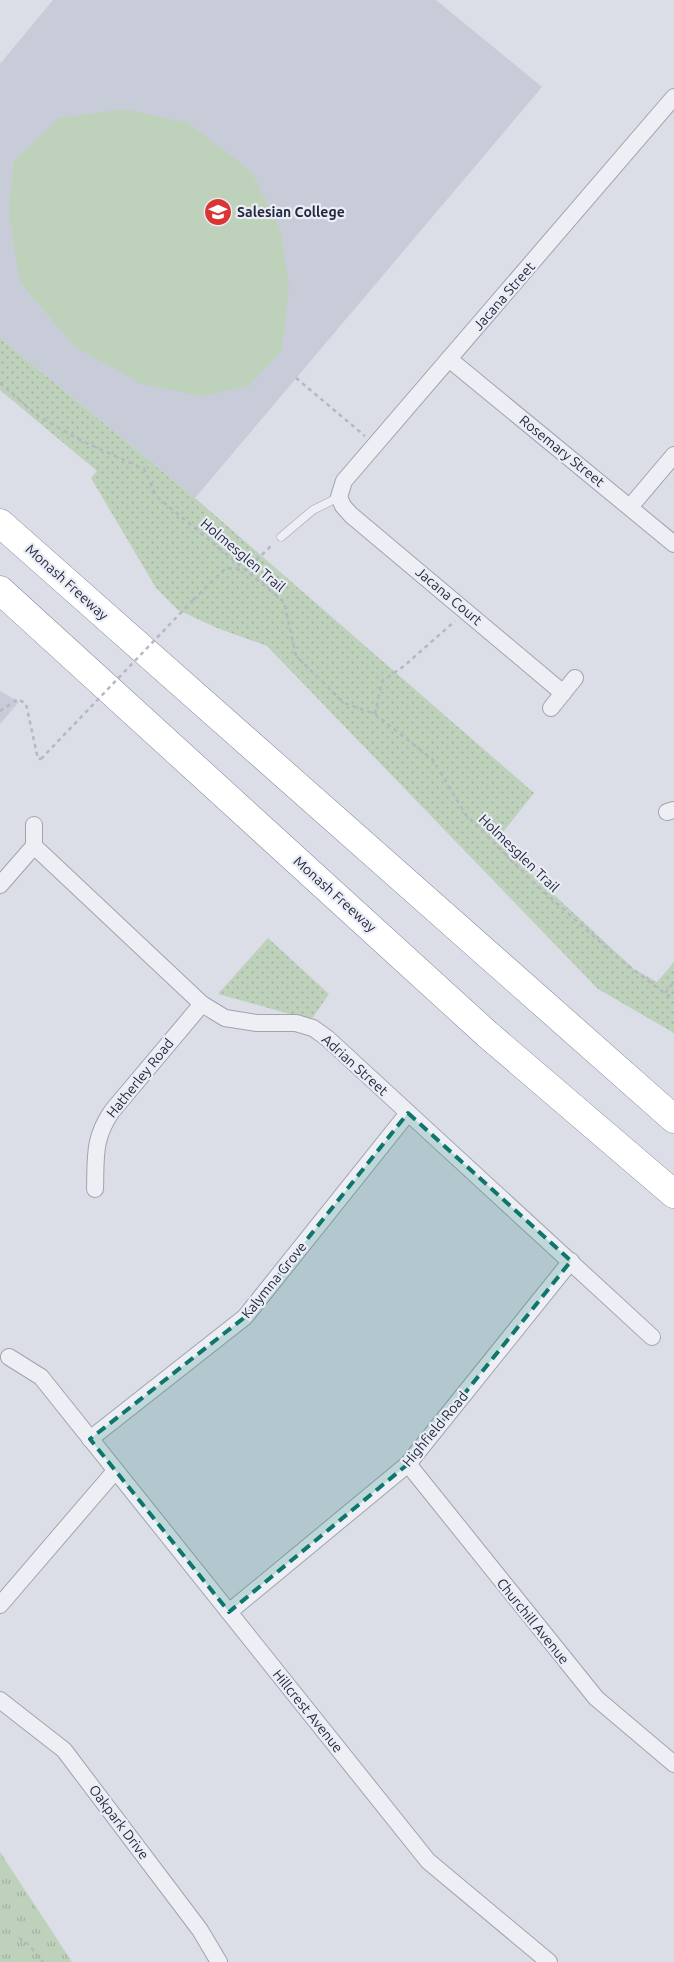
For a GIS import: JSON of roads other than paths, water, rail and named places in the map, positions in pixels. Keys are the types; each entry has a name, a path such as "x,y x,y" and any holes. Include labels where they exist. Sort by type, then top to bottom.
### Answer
{"highway":[{"name":"Monash Freeway","path":"0,523 674,1120"},
{"name":"Monash Freeway","path":"0,590 487,1034 674,1194"}],"street":[{"name":"Jacana Street","path":"339,497 344,482 674,97"},
{"name":"Rosemary Street","path":"449,360 674,544"},
{"path":"630,507 674,455"},
{"name":"Jacana Court","path":"339,497 343,506 352,515 563,693"},
{"path":"551,708 575,678"},
{"path":"0,885 34,846 34,825"},
{"name":"Adrian Street","path":"34,846 202,1004 224,1018 257,1023 296,1023 313,1028 328,1038 652,1337"},
{"name":"Hatherley Road","path":"95,1189 96,1144 102,1125 202,1004"},
{"name":"Kalymna Grove","path":"90,1439 245,1317 408,1113"},
{"name":"Highfield Road","path":"229,1612 408,1464 571,1261"},
{"name":"Hillcrest Avenue","path":"9,1357 41,1376 428,1861 549,1962"},
{"name":"Churchill Avenue","path":"408,1464 596,1698 674,1764"},
{"path":"0,1605 115,1471"},
{"name":"Oakpark Drive","path":"0,1700 64,1750 200,1930 219,1962"}],"lane":[{"path":"281,537 313,510 339,497"}],"place":[{"name":"Salesian College","path":"218,212"}]}
